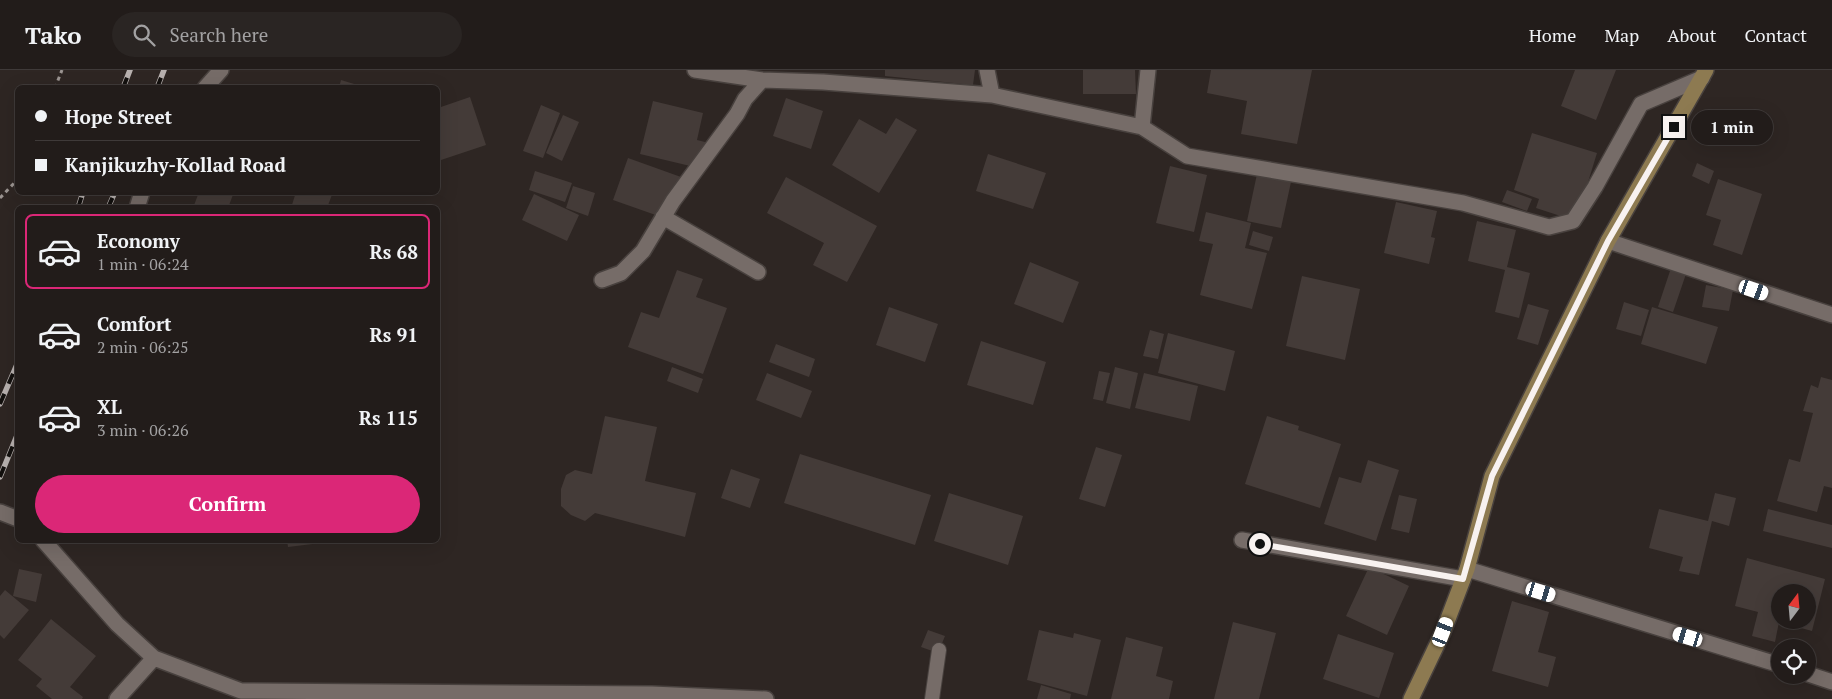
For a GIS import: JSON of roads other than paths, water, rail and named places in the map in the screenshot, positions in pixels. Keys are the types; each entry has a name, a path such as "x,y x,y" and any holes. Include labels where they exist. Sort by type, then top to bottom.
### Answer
{"main road":[{"path":"1411,699 1443,632 1465,574 1492,476 1608,241 1704,74"}],"street":[{"path":"208,85 221,70"},
{"path":"695,70 762,80 822,76 992,96 1142,127 1187,156 1463,203 1549,227 1573,221 1595,187 1640,104 1704,74"},
{"path":"987,70 992,96"},
{"path":"1142,127 1148,70"},
{"path":"602,280 621,273 644,251 673,200 737,114 745,99 762,80"},
{"path":"663,217 758,272"},
{"path":"1608,241 1832,315"},
{"path":"0,512 15,518"},
{"path":"1242,540 1465,574 1771,663"},
{"path":"51,543 117,624 154,658 241,691 661,694 766,699"},
{"path":"117,699 154,658"},
{"path":"1816,677 1832,682"}],"lane":[{"path":"932,699 939,650"}],"railway":[{"path":"124,85 130,70"},
{"path":"158,85 164,70"},
{"path":"79,205 82,195"},
{"path":"109,205 114,195"},
{"path":"0,404 15,369"},
{"path":"0,477 15,440"}]}
